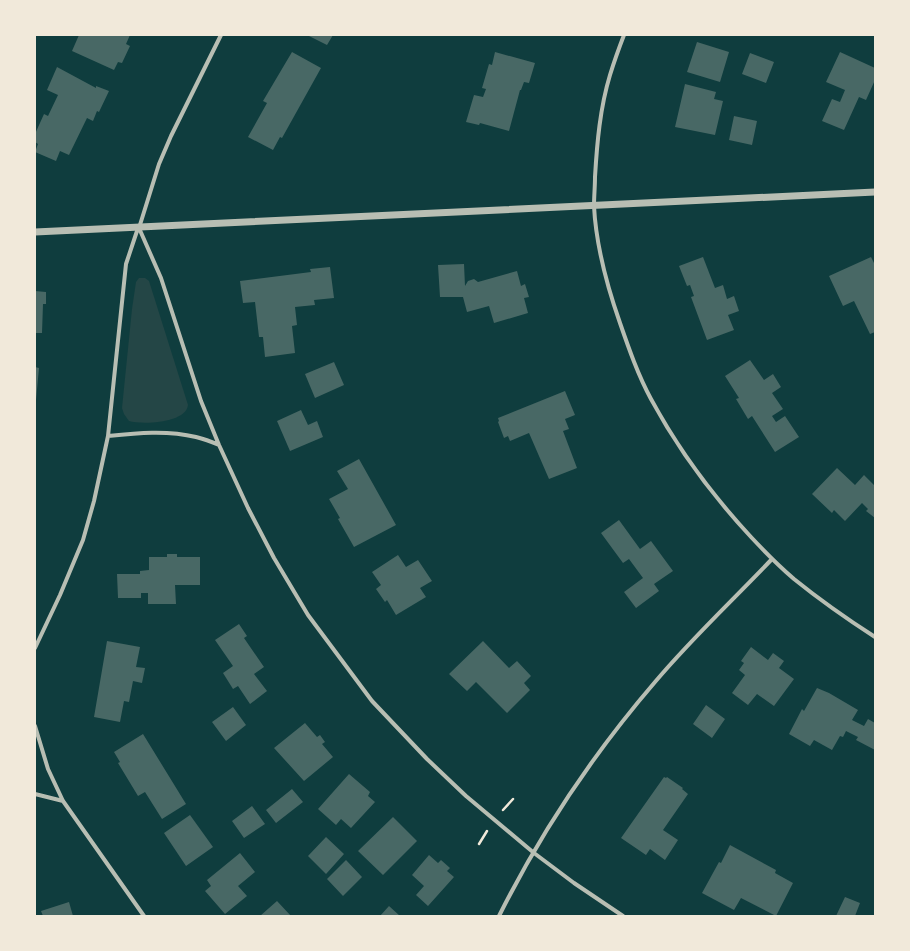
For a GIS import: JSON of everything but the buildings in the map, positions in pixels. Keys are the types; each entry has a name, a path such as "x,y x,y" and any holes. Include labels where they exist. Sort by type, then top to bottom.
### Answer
{"street":[{"path":"35,648 60,595 83,540 94,501 108,436 126,264 159,164 171,136 221,35"},
{"path":"624,35 610,76 602,110 598,142 594,205 597,236 603,265 612,300 628,347 651,398 684,453 742,527 772,559 794,579 818,598 875,637"},
{"path":"35,232 875,192"},
{"path":"139,228 161,278 201,401 219,445 248,508 274,558 308,615 372,701 427,759 466,796 534,853 574,883 623,916"},
{"path":"108,436 167,433 196,437 219,445"},
{"path":"500,916 515,884 572,790 627,715 692,640 772,559"},
{"path":"35,726 48,769 63,801 144,916"},
{"path":"35,794 63,801"}],"path":[{"path":"502,812 514,799"},
{"path":"479,844 489,830"}],"shaded area":[{"path":"139,278 145,278 149,281 188,405 180,416 163,421 144,423 129,421 122,408 132,309 136,282"}]}
